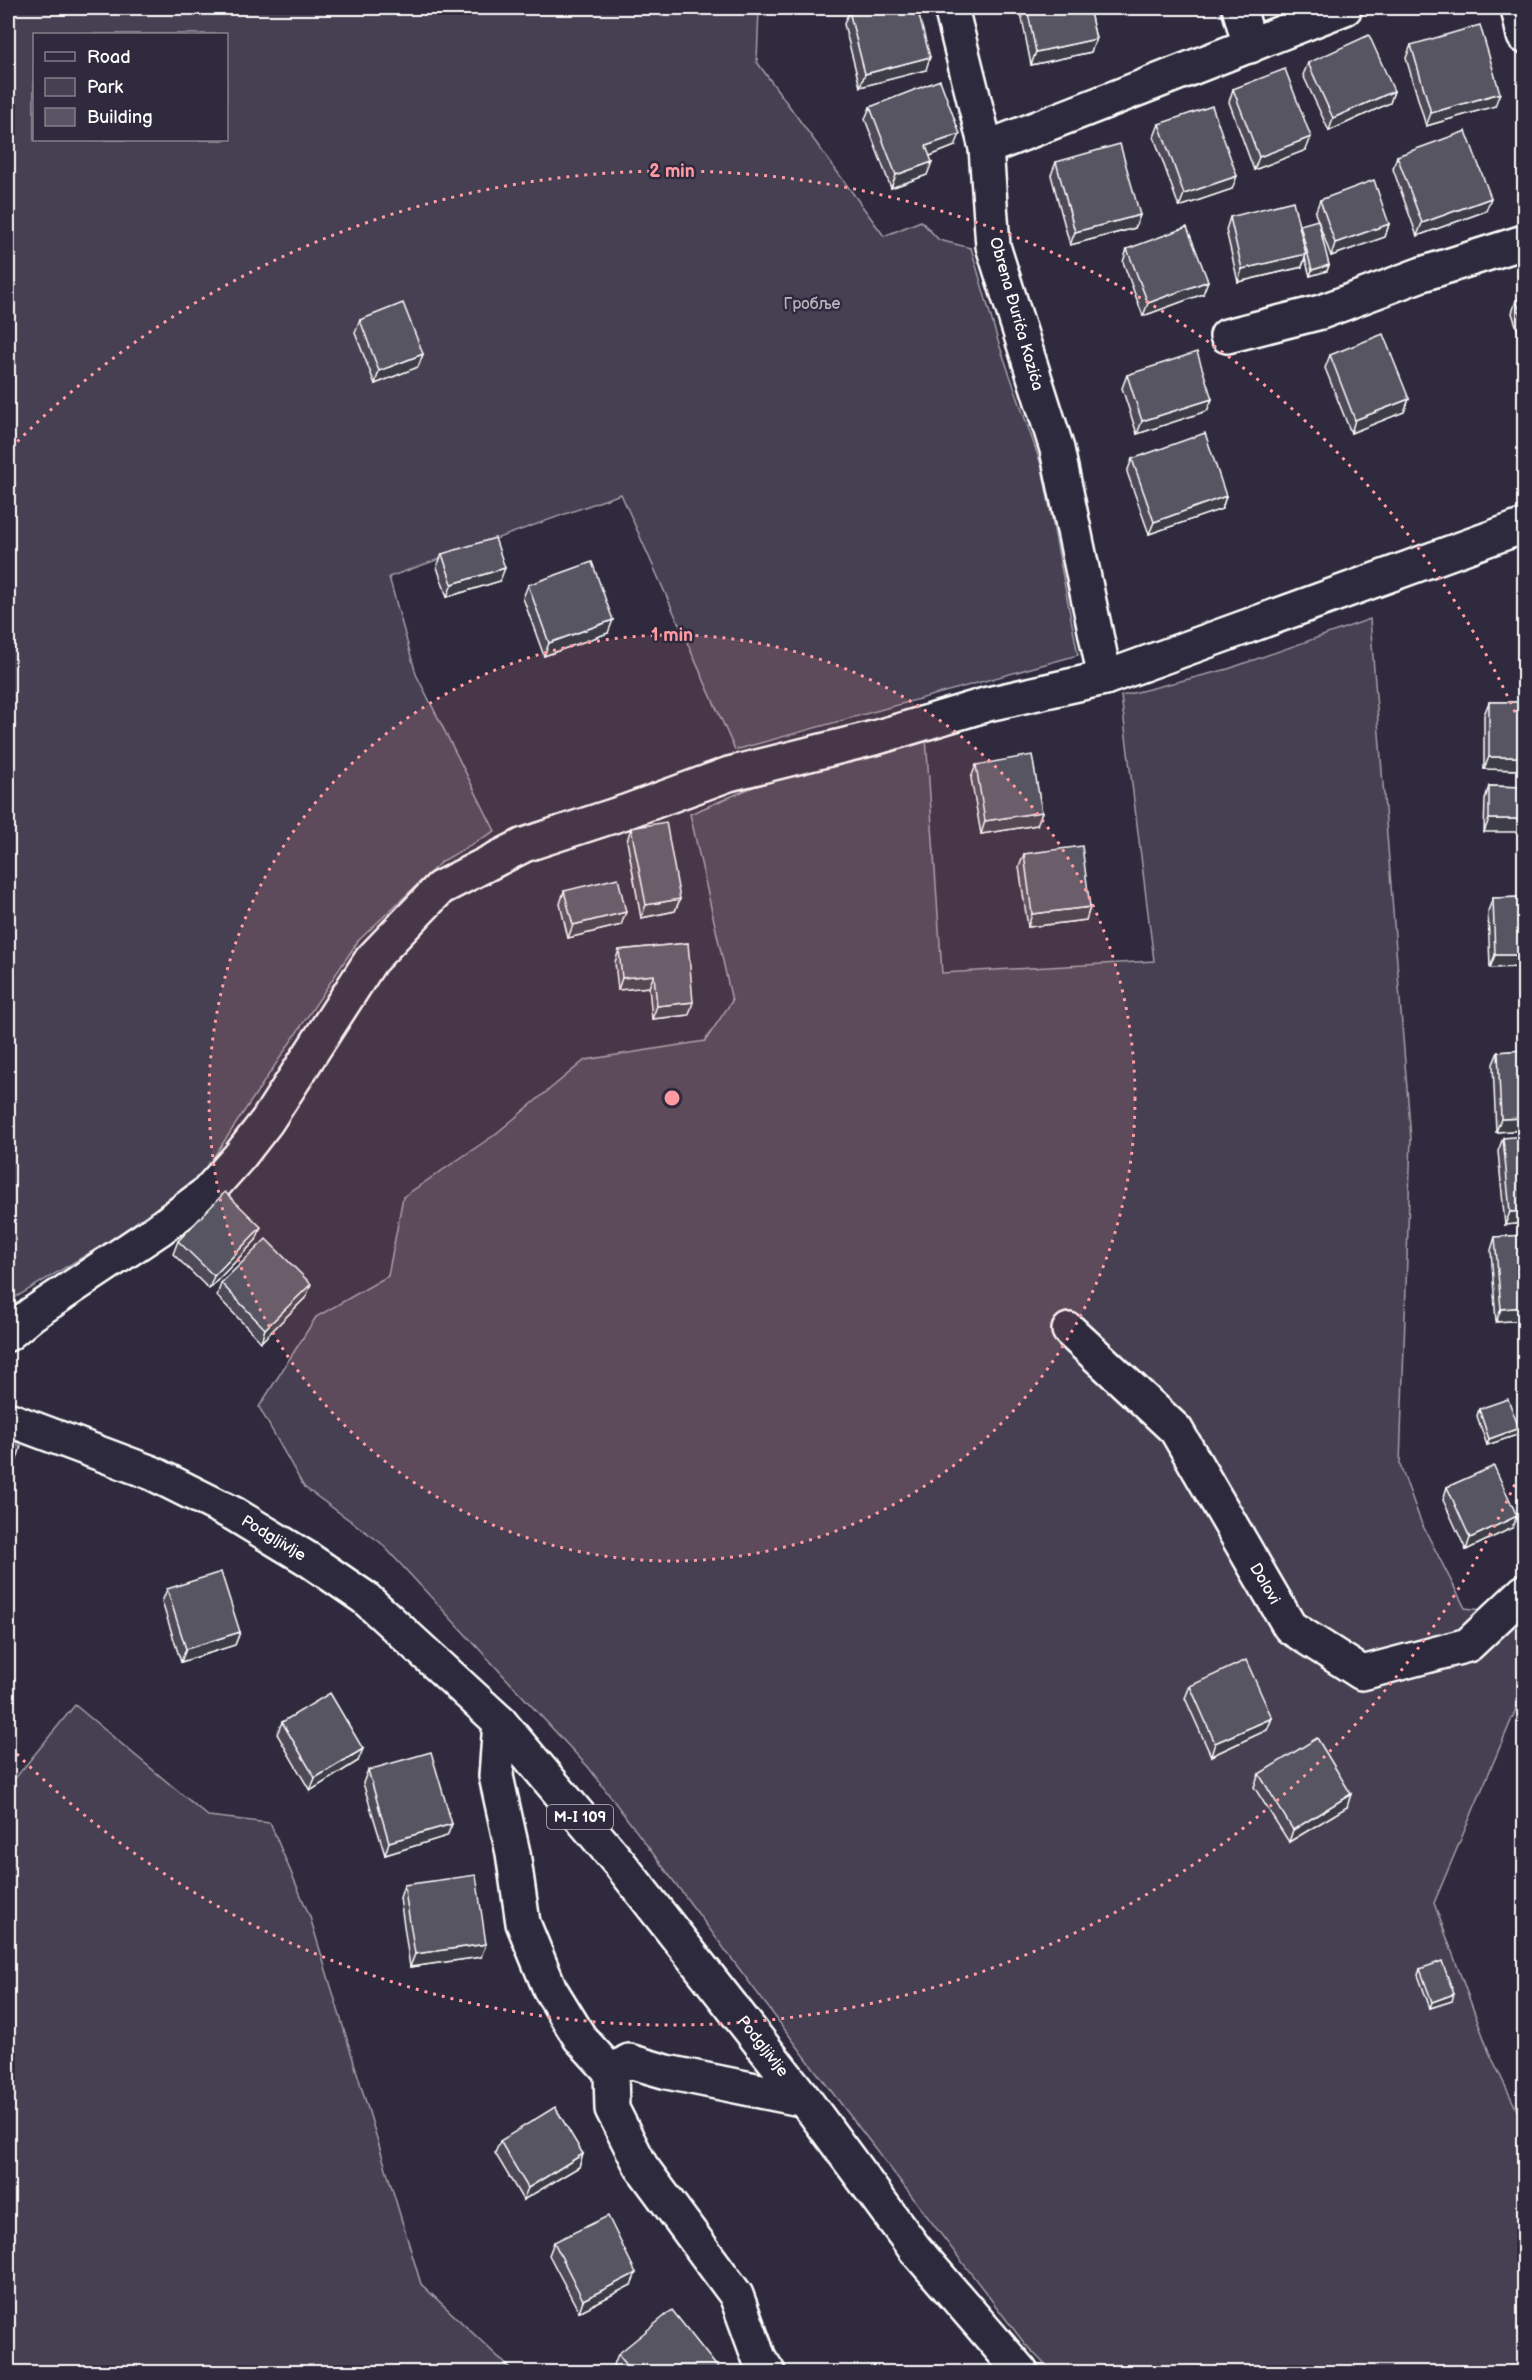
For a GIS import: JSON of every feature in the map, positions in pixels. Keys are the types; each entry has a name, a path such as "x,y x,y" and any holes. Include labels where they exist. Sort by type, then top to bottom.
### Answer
{"street":[{"name":"Obrena Đurića Kozića","path":"951,8 986,148 993,246 1057,449 1105,678"},
{"path":"1239,8 1250,46"},
{"path":"986,148 1345,8"},
{"path":"1518,8 1524,36"},
{"path":"1227,336 1321,312 1422,274 1524,242"},
{"path":"8,1334 32,1314 158,1230 207,1193 267,1121 371,960 440,888 524,845 626,812 729,774 878,737 988,704 1105,678 1524,526"},
{"name":"Dolovi","path":"1069,1330 1176,1430 1290,1627 1362,1673 1468,1645 1524,1592"},
{"name":"Podgljivlje","path":"8,1419 152,1473 234,1514 280,1542 365,1598 500,1722 620,1864 806,2100 915,2249 1021,2373"},
{"path":"500,1722 496,1776 513,1853 523,1923 550,1989 580,2038 611,2072 612,2109 641,2166 736,2295 759,2358 768,2373"},
{"path":"611,2072 629,2061 667,2072 806,2100"}],"green space":[{"name":"Гробље","path":"8,8 759,8 757,62 884,236 921,221 939,240 971,248 998,341 1042,467 1078,655 735,750 621,494 389,577 416,674 495,831 441,862 358,941 201,1176 111,1240 8,1302"},
{"path":"1370,619 1411,1139 1400,1465 1421,1522 1465,1608 1524,1615 1524,1690 1434,1903 1489,2052 1524,2125 1524,2372 1052,2372 1025,2344 812,2066 589,1768 381,1543 304,1487 259,1407 316,1317 388,1276 403,1197 493,1136 585,1060 705,1041 732,1001 690,814 767,781 926,737 942,973 1154,961 1121,696 1228,669"},
{"path":"75,1705 208,1816 270,1823 310,1917 421,2284 514,2372 8,2372 8,1787"}],"building":[{"path":"863,8 917,8 930,57 865,74 849,11"},
{"path":"1027,8 1089,8 1096,39 1036,52"},
{"path":"1480,25 1500,93 1431,113 1411,45"},
{"path":"1369,35 1394,91 1333,118 1308,63"},
{"path":"1285,69 1311,137 1259,157 1233,89"},
{"path":"940,80 960,134 926,146 932,162 896,175 870,107"},
{"path":"1212,106 1237,176 1184,194 1159,124"},
{"path":"1466,131 1491,198 1422,223 1397,156"},
{"path":"1120,144 1140,215 1075,232 1056,162"},
{"path":"1374,180 1389,224 1335,243 1320,200"},
{"path":"1293,201 1306,254 1242,269 1230,217"},
{"path":"1318,220 1329,265 1312,270 1300,225"},
{"path":"1187,227 1208,281 1148,303 1127,249"},
{"path":"1524,297 1524,324 1516,300"},
{"path":"403,303 423,354 379,371 360,320"},
{"path":"1383,334 1409,399 1355,420 1330,355"},
{"path":"1197,352 1212,399 1142,421 1127,375"},
{"path":"1205,433 1226,496 1154,522 1132,459"},
{"path":"495,538 505,568 452,584 442,554"},
{"path":"592,562 613,620 549,643 528,585"},
{"path":"1489,702 1524,702 1524,757 1489,757"},
{"path":"1032,755 1042,812 985,821 976,765"},
{"path":"1489,786 1524,787 1524,819 1489,819"},
{"path":"666,822 680,899 646,905 631,828"},
{"path":"1082,846 1090,907 1032,914 1024,854"},
{"path":"618,878 626,912 573,925 564,891"},
{"path":"1524,897 1524,955 1495,955 1493,898"},
{"path":"688,943 693,1002 657,1006 654,975 622,978 619,950"},
{"path":"1524,1050 1524,1118 1501,1119 1498,1052"},
{"path":"1524,1136 1524,1211 1510,1212 1503,1138"},
{"path":"225,1192 261,1227 214,1276 178,1241"},
{"path":"1524,1235 1524,1307 1501,1309 1495,1237"},
{"path":"266,1239 311,1284 265,1329 221,1283"},
{"path":"1508,1399 1519,1428 1489,1439 1479,1409"},
{"path":"8,1442 21,1446 13,1473 8,1471"},
{"path":"1494,1466 1517,1516 1470,1538 1447,1487"},
{"path":"221,1572 240,1632 186,1649 167,1589"},
{"path":"1246,1660 1272,1718 1215,1743 1190,1686"},
{"path":"330,1693 363,1749 315,1778 282,1722"},
{"path":"1317,1738 1351,1794 1293,1830 1259,1774"},
{"path":"431,1752 452,1824 389,1842 368,1770"},
{"path":"476,1875 486,1944 415,1954 404,1885"},
{"path":"1442,1961 1454,1994 1432,2002 1420,1969"},
{"path":"555,2107 583,2154 528,2188 500,2141"},
{"path":"608,2216 636,2273 583,2300 554,2242"},
{"path":"672,2310 722,2373 633,2373 618,2354"}]}
